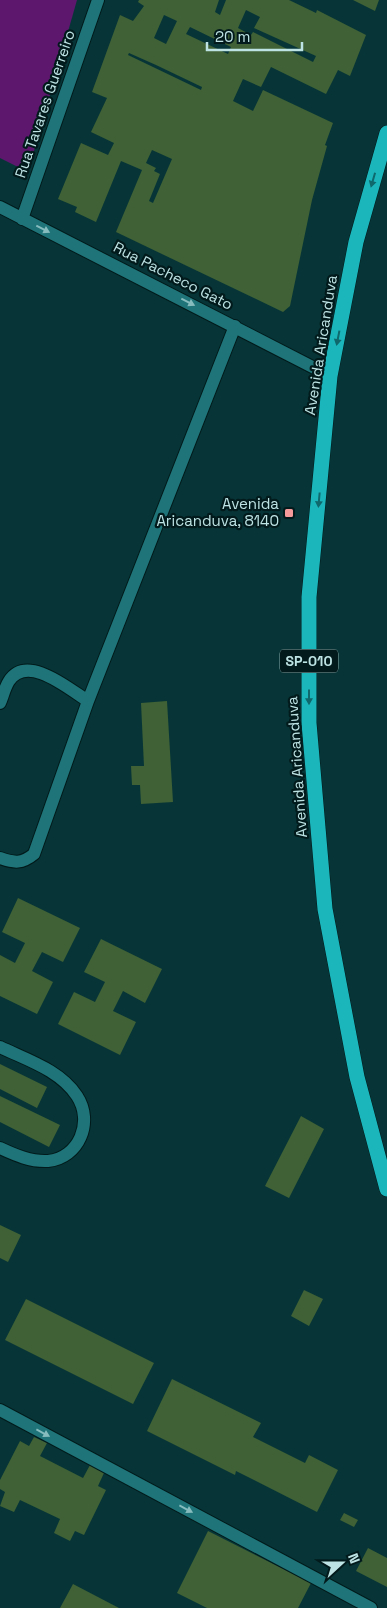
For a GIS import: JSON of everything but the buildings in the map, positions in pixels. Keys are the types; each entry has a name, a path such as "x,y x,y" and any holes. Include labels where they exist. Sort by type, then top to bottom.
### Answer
{"highway":[{"name":"Avenida Aricanduva","path":"387,133 356,242 330,376 309,597 309,724 325,909 357,1077 387,1189"}],"street":[{"name":"Rua Tavares Guerreiro","path":"22,219 98,0"},
{"name":"Rua Pacheco Gato","path":"0,207 236,326 330,376"},
{"path":"0,858 21,862 34,854 88,701 236,326"},
{"path":"0,703 10,680 27,670 38,670 88,701"},
{"path":"0,1047 55,1074 67,1085 78,1097 83,1112 84,1129 77,1146 64,1156 50,1161 34,1161 0,1148"},
{"path":"0,1410 371,1608"}],"shaded area":[{"path":"0,0 77,0 28,172 0,158"}],"place":[{"name":"Avenida Aricanduva, 8140","path":"289,513"}]}
